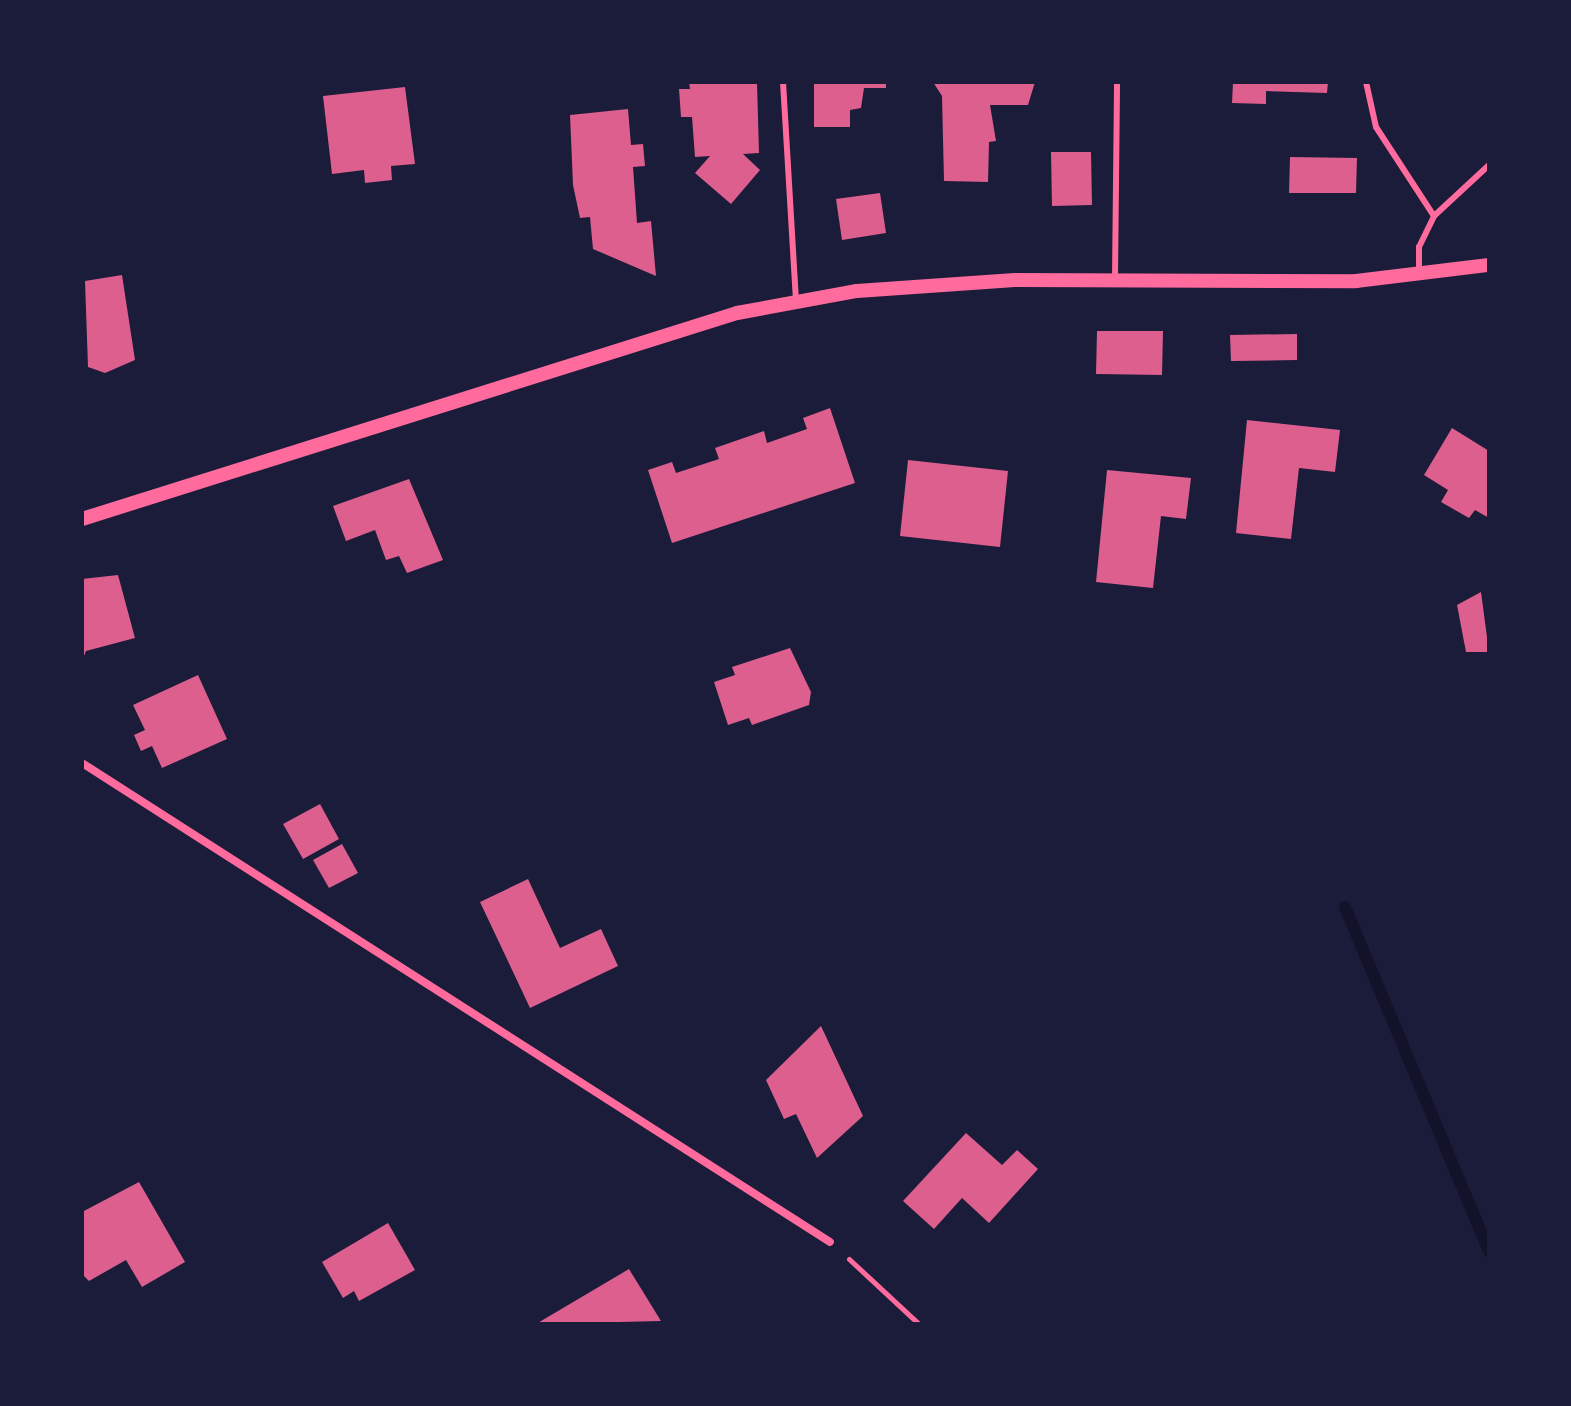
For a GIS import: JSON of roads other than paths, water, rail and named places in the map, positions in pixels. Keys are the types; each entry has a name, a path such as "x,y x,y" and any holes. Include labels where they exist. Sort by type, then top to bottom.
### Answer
{"street":[{"path":"82,519 737,313 898,285 1419,276 1489,265"},
{"path":"82,763 830,1242"}],"lane":[{"path":"783,82 796,303"},
{"path":"1115,282 1117,82"},
{"path":"1366,82 1376,127 1434,216"},
{"path":"1419,276 1419,247 1434,216 1489,165"}],"waterway":[{"path":"1345,907 1489,1251"}]}
